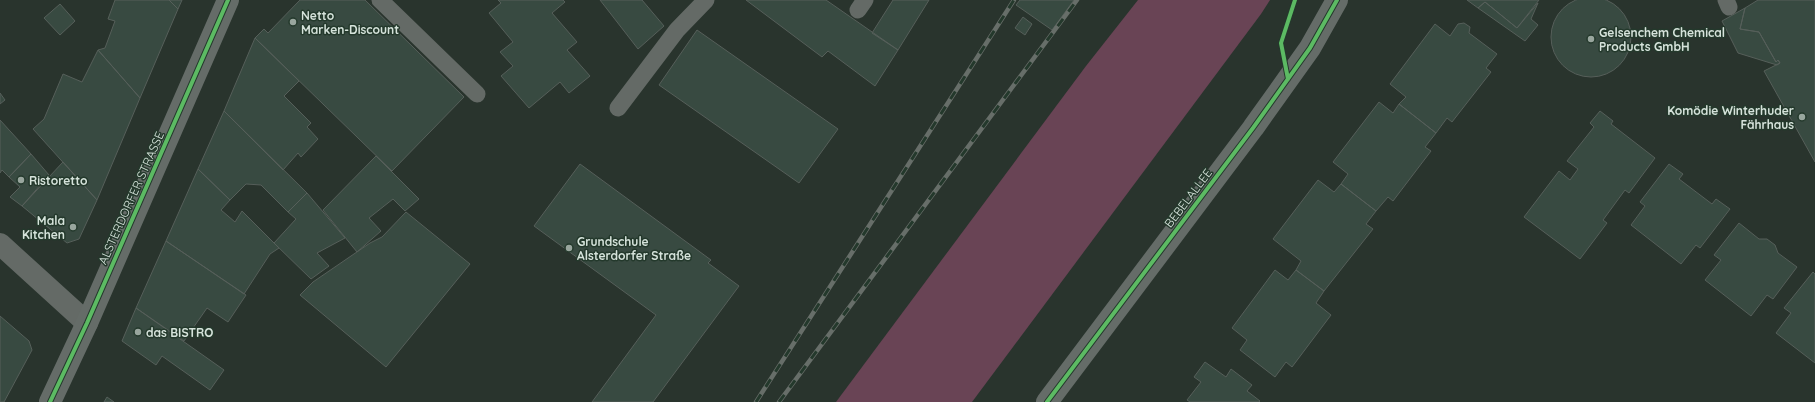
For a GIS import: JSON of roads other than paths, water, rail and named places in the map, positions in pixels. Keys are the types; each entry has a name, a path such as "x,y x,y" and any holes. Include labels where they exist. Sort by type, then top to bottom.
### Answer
{"main road":[{"name":"ALSTERDORFER STRASSE","path":"50,402 87,323 228,0"},
{"name":"BEBELALLEE","path":"1047,402 1257,122 1310,48 1337,0"}],"street":[{"path":"0,244 87,323"}],"lane":[{"path":"380,0 478,94"},
{"path":"618,108 676,30 706,0"}],"railway":[{"path":"756,402 1014,0"},
{"path":"779,402 1077,0"}],"place":[{"name":"Netto Marken-Discount","path":"293,22"},
{"name":"Gelsenchem Chemical Products GmbH","path":"1591,39"},
{"name":"Komödie Winterhuder Fährhaus","path":"1802,117"},
{"name":"Ristoretto","path":"21,180"},
{"name":"Mala Kitchen","path":"73,227"},
{"name":"Grundschule Alsterdorfer Straße","path":"569,248"},
{"name":"das BISTRO","path":"138,332"}]}
